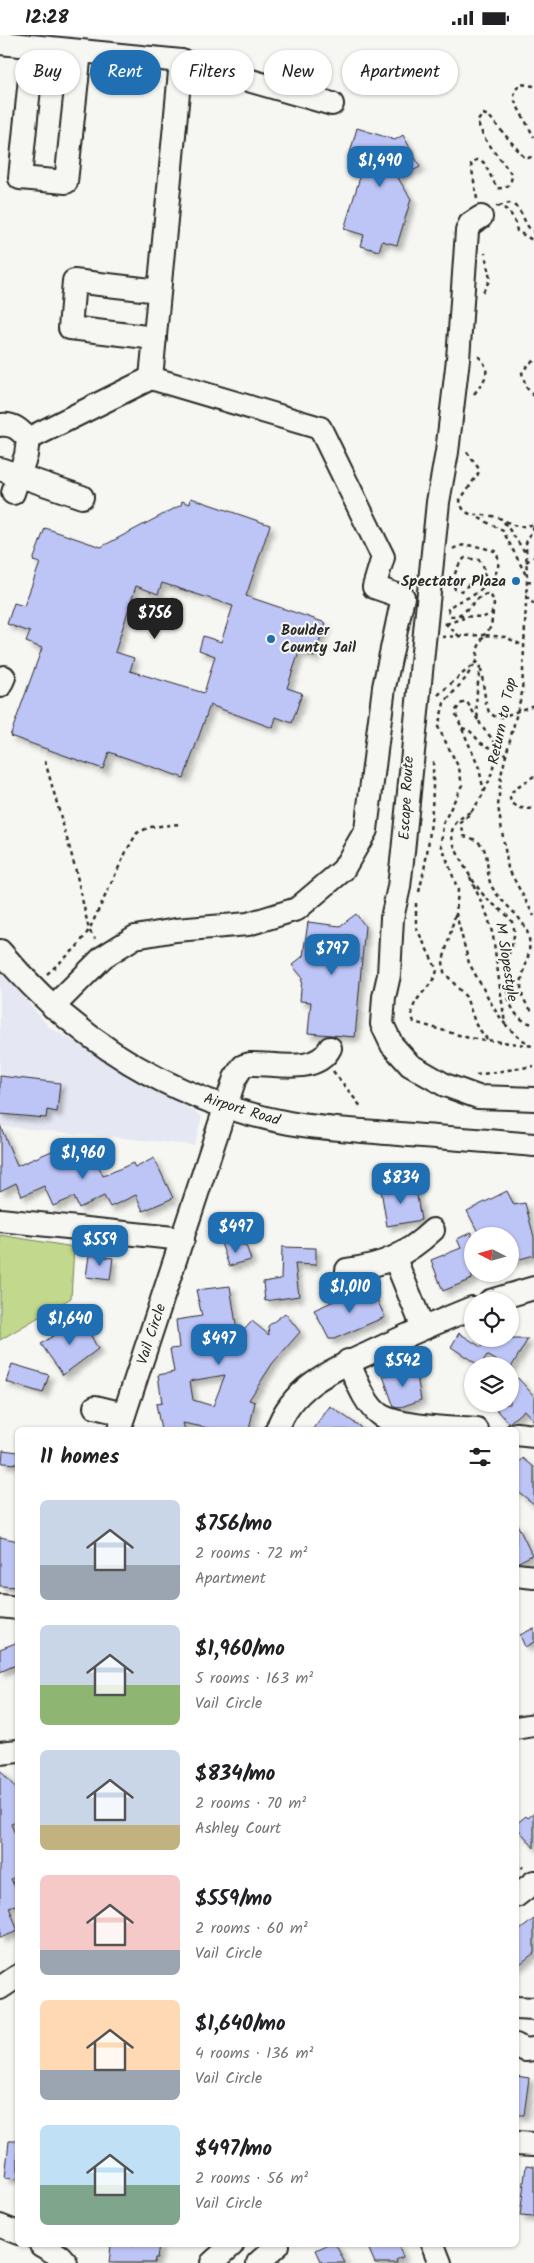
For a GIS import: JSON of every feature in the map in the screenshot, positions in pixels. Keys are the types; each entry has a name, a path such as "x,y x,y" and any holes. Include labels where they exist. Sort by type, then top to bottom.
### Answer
{"street":[{"path":"0,43 70,50"},
{"path":"80,51 171,60"},
{"path":"30,78 77,81 66,182 20,178 30,78"},
{"path":"254,82 332,104"},
{"path":"151,378 178,95"},
{"path":"490,212 470,223 467,231 458,359 431,567 403,852 399,887 392,918 389,975 384,997 382,1024 392,1045 410,1065 445,1085 478,1097 534,1099"},
{"path":"155,338 70,327 73,290 74,281 159,291"},
{"path":"28,439 151,378 320,428 383,557 374,587 403,597 384,687 366,829 343,870 297,909 248,924 176,929 135,937 102,957 53,1007"},
{"path":"0,425 6,424 19,428 28,439 26,455 11,479 82,497"},
{"name":"Airport Road","path":"0,951 53,1007 94,1041 122,1060 175,1087 224,1106 290,1123 347,1130 534,1145"},
{"name":"Vail Circle","path":"121,1422 224,1106 235,1078 243,1066 250,1063 304,1065 318,1063 326,1053"},
{"path":"0,1220 182,1239"},
{"path":"347,1269 371,1267 395,1259 415,1247 433,1230"},
{"path":"395,1259 423,1328"},
{"path":"519,1292 534,1288"},
{"path":"279,1427 292,1404 309,1385 330,1370 464,1311"},
{"path":"348,1361 370,1404 380,1415 398,1422 447,1427"},
{"path":"95,1407 121,1422"},
{"path":"519,1434 534,1436"},
{"path":"519,1575 534,1577"},
{"path":"0,1606 15,1608"},
{"path":"519,1728 534,1725"},
{"path":"0,1753 15,1751"},
{"path":"519,1893 534,1882"},
{"path":"0,1988 15,1978"},
{"path":"519,2008 534,2009"},
{"path":"519,2047 525,2050 534,2049"},
{"path":"519,2143 534,2144"},
{"path":"0,2226 15,2232"},
{"path":"44,2247 60,2256 66,2263"},
{"path":"212,2263 230,2247"},
{"path":"258,2263 276,2247"},
{"path":"434,2247 440,2263"}],"path":[{"path":"534,86 520,84 515,89 514,100 534,137"},
{"path":"490,212 471,164 476,160 481,160 489,169 497,188 504,189 508,186 512,181 512,175 485,139 477,122 478,117 483,114 489,116 523,156 528,158 534,156"},
{"path":"490,212 509,203 518,207 529,229 534,232"},
{"path":"490,212 506,208 514,217 517,231 534,241"},
{"path":"479,296 490,279 488,261 483,247"},
{"path":"472,348 484,361 487,371 481,385 472,396"},
{"path":"534,361 529,363 522,373 526,387 534,396"},
{"path":"456,507 478,474 479,469 465,447"},
{"path":"460,500 465,511 472,516 486,520 502,531 527,577"},
{"path":"472,516 494,516 516,527 534,525"},
{"path":"503,521 512,531 526,554"},
{"name":"Return to Top","path":"534,525 526,543 527,581 524,678 519,709 502,775 498,806 508,868 534,915"},
{"path":"451,551 461,545 477,547 495,551 499,560 495,574 490,579 485,577 483,565 479,560 465,559 461,562 454,581 456,589 462,591 475,581 481,581 483,585 475,595 450,607 448,611 450,616 484,617 492,613 494,609"},
{"path":"526,562 534,557"},
{"path":"527,581 534,582"},
{"path":"457,616 487,594 494,600 491,627 484,635 478,648 476,662 465,679 444,703 438,727 459,769 462,785 443,824 441,844 458,889 456,914 443,961 444,972 466,997 476,1025 487,1039"},
{"path":"526,596 534,604"},
{"path":"446,624 464,617"},
{"path":"441,619 460,635"},
{"path":"433,638 484,635 505,637 524,646"},
{"path":"476,662 480,665 489,712 494,716 502,717 519,709 534,705"},
{"path":"434,699 476,662"},
{"path":"479,721 477,702 480,665"},
{"path":"484,793 479,768 455,712 460,704 467,702 507,757"},
{"path":"462,728 469,730 481,743 495,750 495,760 484,793 473,810 461,823 464,836 478,841 486,854 487,872 491,885 499,897 523,923 529,936 529,956 520,981 520,989 526,1004 534,1013"},
{"path":"433,752 433,807 426,863 416,901 416,927 437,970 435,977 412,1007 411,1014 414,1022 421,1025 469,1038 534,1046"},
{"path":"45,761 75,867 89,930 102,957"},
{"path":"534,776 513,791 510,799 513,806 518,809 534,809"},
{"path":"473,810 458,819 452,832 454,844 468,871 485,896 511,920 514,939 508,958 507,990 512,1008 518,1017 525,1023 534,1024"},
{"path":"32,986 66,958 89,930 127,849 137,833 150,827 180,824"},
{"name":"M Slopestyle","path":"468,871 488,917 493,936 505,1023 517,1036 534,1046"},
{"path":"456,914 469,963 495,1010 505,1023"},
{"path":"326,1053 362,1109"},
{"path":"474,1075 490,1075 534,1066"}],"shaded area":[{"path":"0,969 49,1027 202,1116 194,1145 0,1126"}],"green space":[{"path":"0,1235 74,1247 71,1298 0,1340"}],"building":[{"path":"357,128 395,140 403,135 420,167 398,178 411,199 397,245 382,241 379,251 361,246 364,235 344,229 361,174 350,170 355,154 350,153"},
{"name":"Boulder County Jail","path":"191,498 270,525 246,596 326,623 314,657 299,652 287,688 302,693 292,723 276,717 273,728 210,705 184,778 109,752 103,769 10,736 42,648 26,642 30,632 7,624 14,603 24,606 40,563 33,561 45,528 101,547 181,505 182,501 190,504","holes":["162,583 233,606 221,642 203,636 199,650 215,656 204,693 130,671 134,658 115,652 136,586 158,594"]},
{"path":"356,914 365,926 355,1037 308,1033 311,1002 300,1001 302,977 292,965 303,956 308,922 340,926"},
{"path":"0,1076 60,1083 57,1112 47,1110 46,1118 0,1114"},
{"path":"0,1125 17,1166 54,1150 57,1158 67,1154 72,1166 84,1160 87,1167 97,1162 103,1176 133,1163 135,1168 154,1158 173,1198 143,1211 136,1195 110,1207 104,1196 79,1208 74,1197 53,1206 44,1186 22,1196 16,1183 0,1191"},
{"path":"415,1184 421,1220 387,1226 381,1190"},
{"path":"507,1191 514,1205 525,1203 534,1237 534,1255 519,1259 519,1227 475,1227 467,1211"},
{"path":"464,1236 464,1282 443,1291 431,1260 461,1248 457,1239"},
{"path":"221,1243 246,1245 251,1260 229,1266"},
{"path":"282,1247 316,1248 316,1265 295,1264 299,1296 265,1301 263,1282 281,1279"},
{"path":"89,1255 113,1258 110,1280 86,1277"},
{"path":"230,1286 238,1337 252,1321 269,1335 268,1326 285,1313 300,1332 272,1364 249,1400 255,1402 250,1427 203,1427 183,1423 184,1427 160,1427 156,1404 162,1403 158,1375 174,1372 170,1349 179,1348 176,1320 202,1316 196,1290","holes":["225,1375 213,1406 193,1400 190,1381"]},
{"path":"371,1287 385,1317 334,1339 329,1339 314,1310 347,1295 349,1298"},
{"path":"81,1317 98,1349 63,1375 41,1344"},
{"path":"459,1333 464,1336 464,1347 519,1347 519,1339 528,1339 517,1357 490,1357 487,1355 486,1357 466,1357 451,1347"},
{"path":"12,1364 49,1375 43,1393 6,1382"},
{"path":"416,1370 421,1400 398,1408 394,1407 383,1376"},
{"path":"519,1379 534,1396 534,1421 524,1410 509,1423 499,1412 519,1412"},
{"path":"330,1406 361,1427 315,1427"},
{"path":"3,1450 15,1452 15,1464 2,1463"},
{"path":"523,1458 534,1467 534,1504 519,1492 519,1463"},
{"path":"519,1528 532,1555 519,1562"},
{"path":"0,1537 15,1540 15,1587 0,1586"},
{"path":"534,1628 534,1642 525,1647 520,1635"},
{"path":"15,1643 15,1665 0,1672 0,1649"},
{"path":"0,1770 15,1788 15,1822 11,1824 15,1834 15,1877 11,1879 15,1888 15,1905 9,1907 15,1923 15,1932 0,1938"},
{"path":"534,1813 534,1848 519,1830 519,1822 526,1816 528,1818"},
{"path":"534,1919 534,1953 519,1965 519,1931"},
{"path":"519,2076 529,2078 524,2115 519,2115"},
{"path":"9,2141 15,2141 15,2179 5,2178"},
{"path":"526,2165 534,2166 534,2217 520,2216"},
{"path":"111,2247 159,2247 154,2263 109,2263"},
{"path":"323,2247 337,2247 345,2263 322,2263 316,2250"},
{"path":"368,2247 399,2247 403,2257 396,2260 397,2263 375,2263"}],"place":[{"name":"Spectator Plaza","path":"516,581"},
{"name":"Boulder County Jail","path":"271,639"}]}
